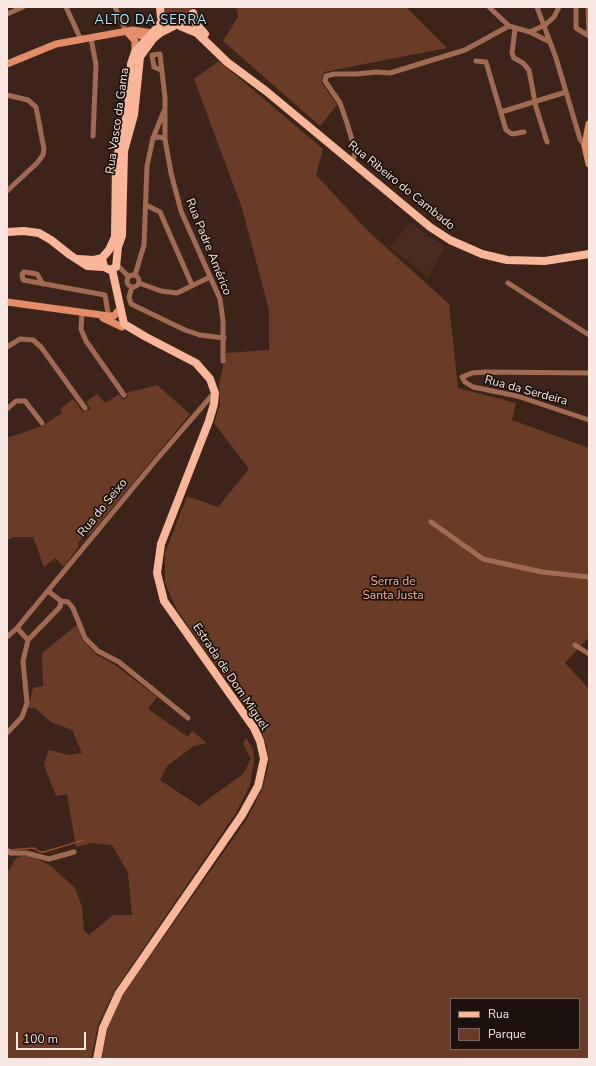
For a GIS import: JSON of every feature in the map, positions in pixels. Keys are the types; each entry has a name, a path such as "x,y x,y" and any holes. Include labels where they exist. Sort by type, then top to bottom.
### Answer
{"main road":[{"path":"159,8 163,20"},
{"name":"Rua Ribeiro do Cambado","path":"193,10 196,24 237,69"},
{"name":"Rua Vasco da Gama","path":"149,36 188,22 193,10"},
{"name":"Rua Ribeiro do Cambado","path":"163,20 197,33 227,62 430,227 450,240 472,251 492,257 521,261 550,261 574,256"},
{"name":"Rua Vasco da Gama","path":"104,256 115,237 116,162 125,125 131,64 135,52 163,20"},
{"name":"Rua Vasco da Gama","path":"111,266 122,236 124,152 134,115 138,64 149,36"},
{"path":"7,232 24,231 39,233 87,266 111,266"},
{"path":"574,256 589,248"},
{"path":"75,258 94,260 112,254 112,316 122,327 146,337"},
{"path":"574,256 589,254"},
{"path":"104,256 111,266 124,324 196,363 210,379 215,392"},
{"name":"Estrada de Dom Miguel","path":"97,1059 103,1028 119,993 242,815 258,786 264,759 260,741 254,728 168,608 164,601 158,579 158,560 161,544 209,421 214,404 215,392"}],"street":[{"path":"7,14 23,7"},
{"path":"66,7 81,40"},
{"path":"115,7 126,32 135,42 135,52"},
{"path":"490,7 508,26 514,29 530,32 550,42"},
{"path":"537,7 545,25 580,139 585,146"},
{"path":"530,32 545,25 554,17 559,7"},
{"path":"576,7 576,28 589,36"},
{"path":"588,7 589,36"},
{"path":"353,163 355,150 348,123 340,103 325,81 326,76 334,74 377,72 390,73 465,50 508,26"},
{"path":"514,29 512,53 514,58 523,63 529,70 535,102 547,142"},
{"path":"7,64 46,47 91,38 126,32 149,36"},
{"path":"91,38 96,65 92,136"},
{"path":"476,61 486,62 506,130 512,134 524,132"},
{"name":"Rua Padre Américo","path":"161,70 165,98 165,139 170,173 181,212 220,299 224,338 223,361"},
{"path":"501,112 566,92"},
{"path":"7,96 28,100 36,106 44,144 41,158 7,191"},
{"path":"135,275 144,245 147,166 153,138 164,110"},
{"path":"589,124 585,146 589,164"},
{"path":"153,138 160,137 165,139"},
{"path":"7,183 14,183"},
{"path":"146,205 160,212 164,218 192,285"},
{"path":"111,266 129,277 135,275"},
{"path":"135,275 138,277 139,283"},
{"path":"129,277 128,284 132,287"},
{"path":"139,283 171,293 177,293 210,277"},
{"path":"132,287 136,287 139,283"},
{"path":"7,302 112,316 105,295 43,284"},
{"path":"508,284 589,336"},
{"path":"132,287 129,298 131,304 185,330 224,338"},
{"path":"82,312 81,329 86,341 124,395"},
{"path":"7,347 20,339 33,340 41,348 85,408"},
{"name":"Rua da Serdeira","path":"589,373 486,372 472,373 462,377 465,382 473,387 518,396 589,420"},
{"name":"Rua do Seixo","path":"7,636 17,628 157,459 215,392"},
{"path":"7,408 16,401 26,401 42,423"},
{"path":"431,522 483,559 542,572 589,576"},
{"path":"48,591 61,601 68,602 73,608 84,638 98,651 119,662 188,718"},
{"path":"7,733 22,717 28,703 23,661 28,640 60,607 61,601"},
{"path":"17,628 28,640"},
{"path":"575,645 589,654"},
{"path":"7,850 10,853 26,853 49,859 74,852"}],"shaded area":[{"path":"411,222 428,236 407,261 390,247"},
{"path":"428,236 445,247 428,277 407,262"}],"green space":[{"path":"163,7 190,7 191,11 187,19 183,22 174,23 167,19"},
{"path":"236,7 406,7 447,48 324,72 321,82 337,105 320,126 223,41 238,17"},
{"name":"Serra de Santa Justa","path":"219,61 323,149 316,175 368,231 449,304 458,388 516,403 512,420 589,448 589,637 565,663 589,689 589,1059 101,1059 107,1030 122,996 247,819 263,787 269,763 266,744 260,728 177,610 165,583 165,553 187,496 218,507 249,469 214,423 220,404 219,384 226,353 269,350 269,310 242,208 194,79"},
{"path":"157,385 190,414 89,536 86,533 78,543 79,546 64,567 55,558 44,567 33,537 13,537 7,541 7,438 42,426 62,413 60,409 73,399 83,412 91,409 86,402 97,394 105,403 119,394 123,400 128,397 126,393"},
{"path":"77,625 82,639 97,655 115,665 157,697 148,709 188,737 192,731 207,743 194,746 167,766 160,780 199,806 243,774 251,759 243,744 246,737 253,750 254,761 250,785 236,813 115,990 98,1025 91,1059 7,1059 7,869 9,870 16,858 21,856 31,856 51,866 75,888 82,907 84,931 89,935 113,915 132,915 128,873 112,845 92,843 76,847 67,794 56,796 44,765 49,750 69,755 82,753 72,730 51,722 35,708 28,708 33,688 43,686 42,653"}],"waterway":[{"path":"9,850 34,848 40,852 44,852 84,840"}],"district":[{"name":"ALTO DA SERRA","path":"151,21"}]}
